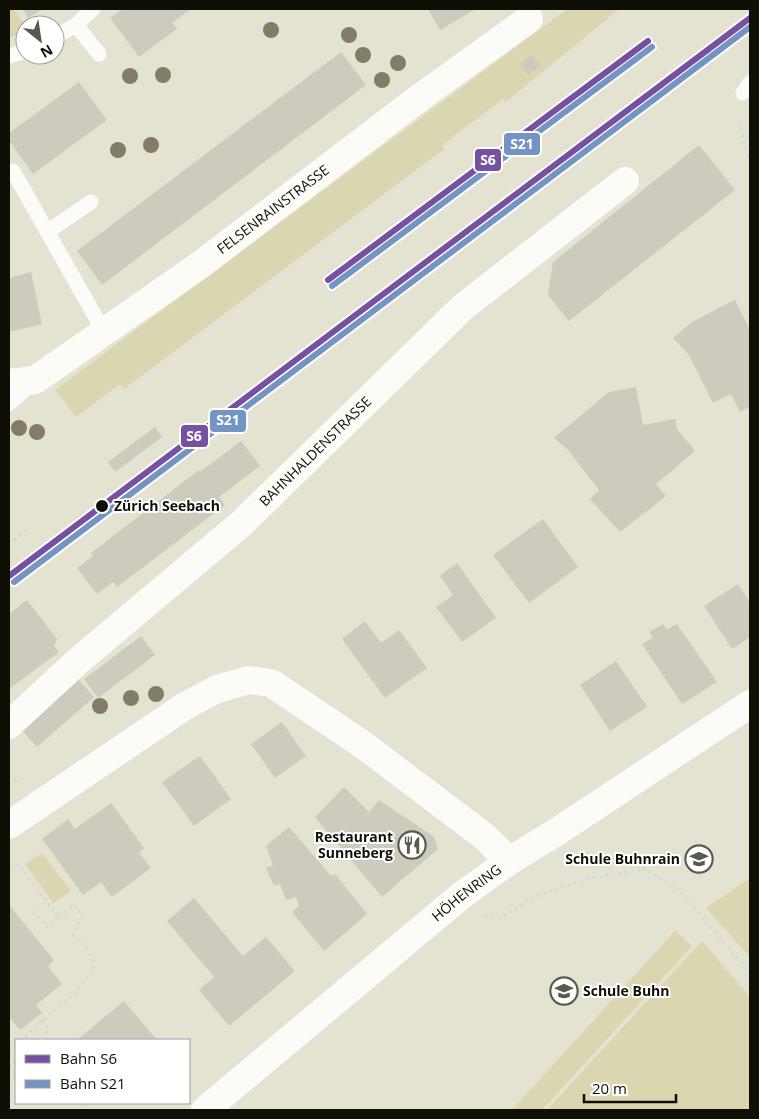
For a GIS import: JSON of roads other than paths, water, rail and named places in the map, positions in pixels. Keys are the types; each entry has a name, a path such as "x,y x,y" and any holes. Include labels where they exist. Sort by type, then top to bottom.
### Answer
{"street":[{"name":"FELSENRAINSTRASSE","path":"9,383 35,380 200,265 422,96 529,18"},
{"name":"BAHNHALDENSTRASSE","path":"9,725 78,661 242,522 463,306 625,181"},
{"path":"9,825 185,706 217,688 249,680 271,683 362,744 485,837 509,861"},
{"name":"HÖHENRING","path":"205,1110 462,895 509,861 555,833 750,704"}],"lane":[{"path":"65,31 76,25 93,9"},
{"path":"76,25 99,54"},
{"path":"13,171 104,332"},
{"path":"47,232 91,202"},
{"path":"9,404 35,380"}],"rail line":[{"name":"S6","path":"9,576 750,18"},
{"name":"S21","path":"14,582 750,27"},
{"name":"S6","path":"328,280 648,41"},
{"name":"S21","path":"332,286 652,47"}],"place":[{"name":"Zürich Seebach","path":"102,506"},
{"name":"Restaurant Sunneberg","path":"412,845"},
{"name":"Schule Buhnrain","path":"699,859"},
{"name":"Schule Buhn","path":"564,991"}]}
